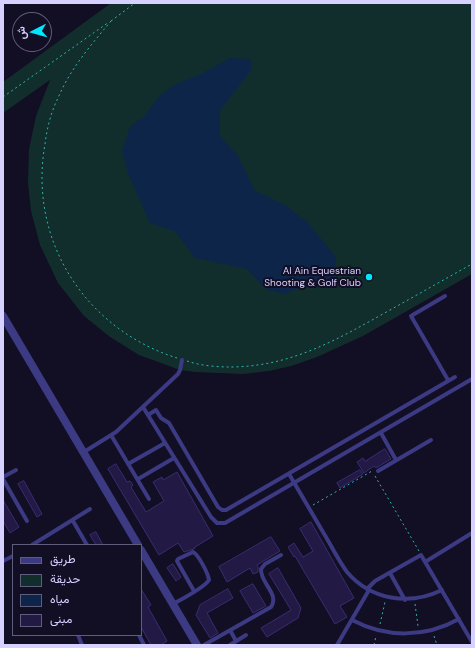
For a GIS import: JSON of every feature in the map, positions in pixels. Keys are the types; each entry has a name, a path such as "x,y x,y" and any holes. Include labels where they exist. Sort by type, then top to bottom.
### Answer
{"street":[{"path":"3,316 137,544"},
{"path":"142,552 197,645"}],"lane":[{"path":"445,296 411,316 448,380"},
{"path":"83,452 111,435 143,407 178,374 182,360"},
{"path":"148,415 156,410 161,418 169,423 218,507 222,510 228,510 455,376"},
{"path":"143,407 211,517 217,523 221,524 229,522 472,379"},
{"path":"381,433 396,460"},
{"path":"111,435 149,499"},
{"path":"378,471 432,440"},
{"path":"128,464 165,443"},
{"path":"138,479 174,458"},
{"path":"16,470 3,478 27,520"},
{"path":"289,474 344,568 356,581 368,589 387,597 405,600 429,596 442,590"},
{"path":"34,544 90,509"},
{"path":"73,521 86,544"},
{"path":"425,562 472,533"},
{"path":"43,539 46,544"},
{"path":"173,605 207,583 209,578 196,554 193,552 178,559 177,561 194,591"},
{"path":"204,645 272,605 274,601 273,597 262,577 261,571 265,564 281,555"},
{"path":"337,645 368,589 375,581 421,555 471,639"},
{"path":"3,562 12,557"},
{"path":"390,573 405,600"},
{"path":"352,620 378,631 398,634 419,633 433,630 459,619"},
{"path":"230,630 236,641"},
{"path":"230,645 246,635"},
{"path":"140,636 144,645"}],"path":[{"path":"3,97 136,3"},
{"path":"111,21 72,70 57,98 48,127 42,158 42,189 46,220 59,256 70,277 86,299 108,321 133,339 160,353 190,362 221,367 252,366 282,361 311,351 340,338 472,264"},
{"path":"309,507 372,471 421,555"},
{"path":"374,645 387,597"},
{"path":"414,599 419,633"},
{"path":"433,630 437,645"}],"green space":[{"path":"111,3 472,3 472,274 363,336 317,357 291,366 269,371 243,374 195,372 180,370 139,355 110,337 84,316 58,283 40,245 31,211 28,183 29,149 36,116 50,80 3,113 3,82 44,52 52,52 52,46"}],"water":[{"path":"230,58 251,59 251,70 220,111 220,136 238,156 255,191 285,205 308,223 336,257 336,276 324,285 299,288 284,294 266,289 247,269 195,258 175,231 150,223 129,176 122,151 130,127 144,116 160,95 176,84 203,73"}],"building":[{"path":"385,449 391,459 376,468 374,466 364,473 357,462 363,458 365,461"},
{"path":"116,464 127,482 130,481 133,485 131,487 146,512 164,501 153,482 162,477 163,480 177,472 213,536 194,549 184,552 178,543 159,555 108,469"},
{"path":"360,470 363,474 340,488 337,483"},
{"path":"24,481 42,514 37,517 18,484"},
{"path":"3,500 19,527 10,533 3,521"},
{"path":"311,522 354,598 340,606 347,617 335,624 295,556 294,557 288,547 294,543 303,557 313,551 300,529"},
{"path":"96,532 102,544 95,544 90,535"},
{"path":"271,537 280,551 257,565 258,572 253,574 250,568 227,582 219,567"},
{"path":"173,564 181,577 176,581 167,568"},
{"path":"278,568 301,608 298,618 267,637 261,628 291,610 269,574"},
{"path":"253,584 266,606 253,613 240,591"},
{"path":"228,589 233,598 207,613 218,633 210,638 196,615 200,605"},
{"path":"142,591 151,605 148,607 167,641 161,645 151,645 142,629"}],"place":[{"name":"Al Ain Equestrian Shooting & Golf Club","path":"369,277"}]}
